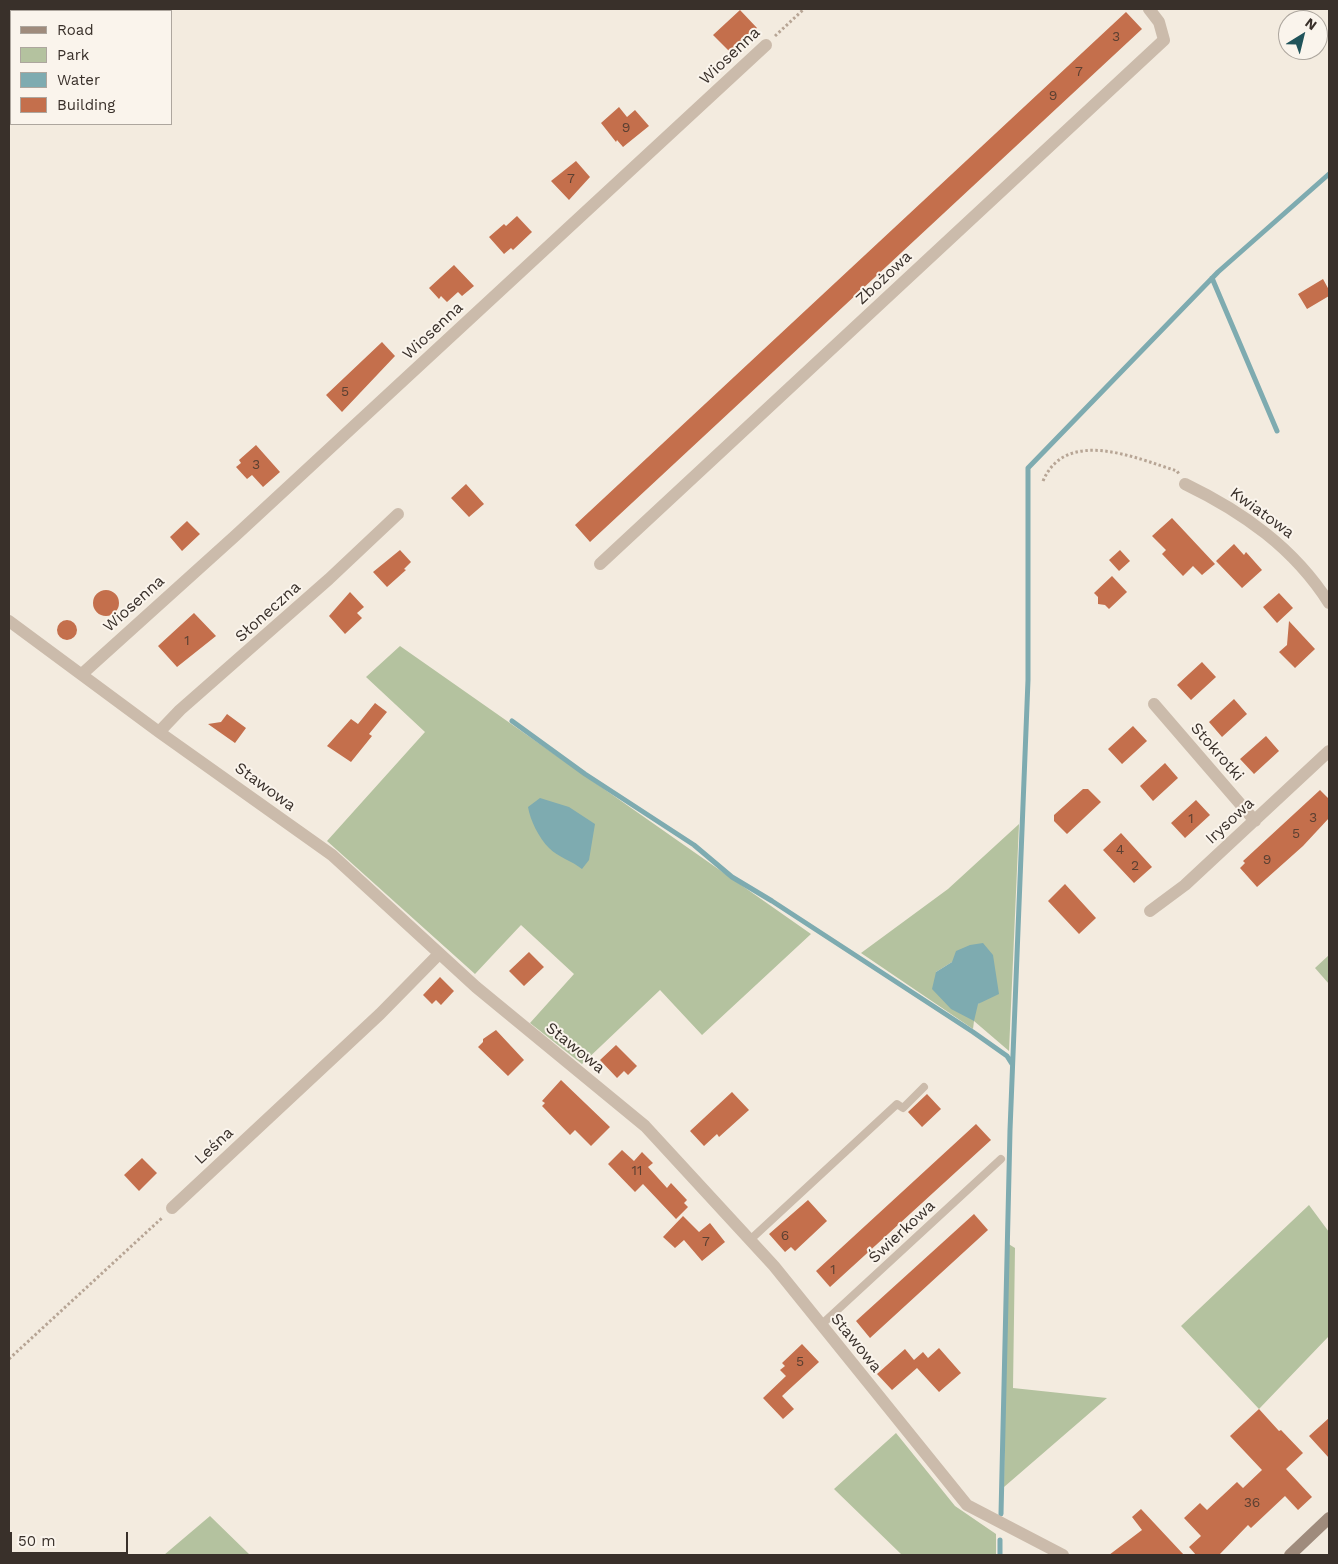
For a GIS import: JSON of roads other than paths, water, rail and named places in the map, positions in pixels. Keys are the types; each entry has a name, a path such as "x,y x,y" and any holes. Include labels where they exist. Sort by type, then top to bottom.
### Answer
{"main road":[{"path":"1290,1555 1329,1518"}],"street":[{"name":"Zbożowa","path":"600,564 1164,40 1159,22 1149,9"},
{"name":"Wiosenna","path":"82,674 242,529 766,45"},
{"name":"Kwiatowa","path":"1185,484 1225,504 1261,528 1325,586 1329,603"},
{"name":"Słoneczna","path":"159,732 180,710 329,579 398,514"},
{"name":"Stawowa","path":"9,621 159,732 332,855 476,987 645,1126 751,1239 967,1505 984,1516 1063,1555"},
{"name":"Stokrotki","path":"1154,704 1254,821"},
{"name":"Irysowa","path":"1150,911 1185,884 1329,751"},
{"name":"Leśna","path":"172,1208 380,1014 439,954"}],"lane":[{"path":"751,1239 897,1104 903,1108 924,1087"},
{"name":"Świerkowa","path":"821,1325 1001,1159"}],"water":[{"path":"540,798 569,807 595,824 589,860 582,869 553,851 538,834 528,807"},
{"path":"983,943 993,955 999,994 978,1004 974,1021 951,1009 932,989 936,972 952,962 956,951 970,945"}],"waterway":[{"path":"1001,1514 1010,1130 1028,680 1028,468 1218,272 1329,174"},
{"path":"1212,278 1277,431"},
{"path":"512,721 585,774 694,845 732,877 973,1032 1007,1056 1012,1064"},
{"path":"1000,1540 1000,1555"}]}
